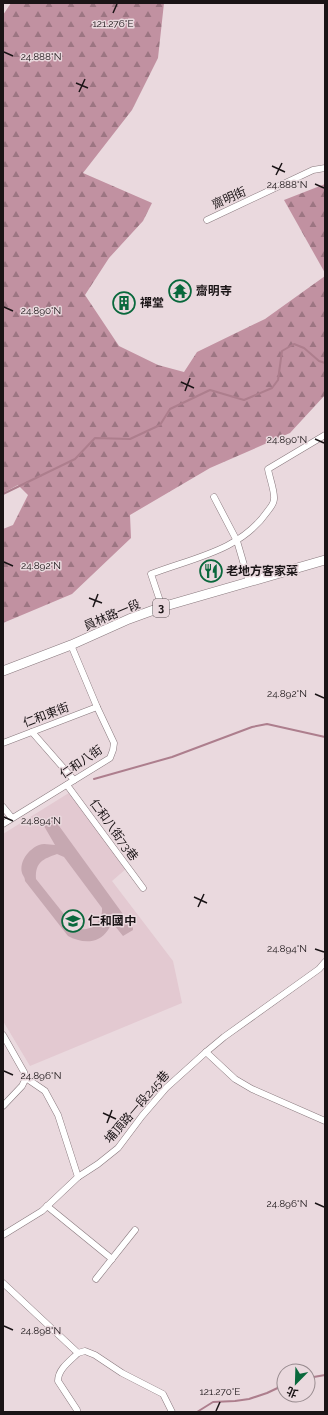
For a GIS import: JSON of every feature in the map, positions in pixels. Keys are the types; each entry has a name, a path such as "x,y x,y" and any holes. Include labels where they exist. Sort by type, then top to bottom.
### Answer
{"main road":[{"name":"員林路一段","path":"3,671 71,645 129,619 162,607 325,560"}],"street":[{"name":"齋明街","path":"207,220 313,170 325,168"},
{"path":"162,607 151,574 218,551 237,541 264,516 273,504 274,499 268,469 325,435"},
{"path":"214,497 237,541 249,582"},
{"name":"仁和八街","path":"3,824 110,758 114,743 71,645"},
{"name":"仁和東街","path":"3,743 97,707"},
{"path":"32,732 74,780"},
{"name":"仁和八街73巷","path":"67,785 143,888"},
{"path":"3,807 12,818"},
{"name":"埔頂路一段245巷","path":"3,1235 42,1211 78,1177 98,1164 118,1148 142,1116 166,1088 206,1052 224,1037 319,969 325,962"},
{"path":"3,1036 26,1078 45,1091 58,1116 78,1177"},
{"path":"206,1052 234,1079 252,1089 325,1121"},
{"path":"3,1106 22,1086 26,1078"},
{"path":"47,1206 112,1259"},
{"path":"96,1280 135,1230"},
{"path":"3,1283 78,1353"},
{"path":"77,1412 58,1381 58,1376 61,1369 78,1353 85,1350 122,1373 163,1394 172,1412"}],"shaded area":[{"name":"仁和國中","path":"72,791 127,868 112,881 173,961 182,1003 30,1066 3,1021 3,834"},
{"path":"54,819 133,930 123,936 111,921 109,928 104,935 94,940 84,941 68,936 25,881 21,869 23,860 32,849 41,844 55,845 44,826","holes":["57,854 64,857 102,908 102,913 98,922 90,928 75,928 36,879 37,869 41,862"]}],"green space":[{"path":"11,3 164,3 158,58 132,110 83,173 152,203 143,221 109,258 85,295 119,346 158,365 184,372 197,352 265,319 325,276 325,395 290,433 210,468 130,515 131,538 72,594 3,623 3,529 13,525 28,495 18,485 3,493 3,15"},
{"path":"325,184 325,273 284,200"}],"waterway":[{"path":"3,494 75,459 95,438 130,439 160,425 170,409 210,390 244,400 272,388 278,380 282,351 294,344 304,348 319,361 325,363"},
{"path":"94,779 172,757 252,727 267,724 325,737"},
{"path":"316,1377 325,1375"},
{"path":"197,1412 213,1402 249,1399 276,1389"}],"place":[{"name":"齋明寺","path":"180,291"},
{"name":"禪堂","path":"124,303"},
{"name":"老地方客家菜","path":"211,571"},
{"name":"仁和國中","path":"73,921"}]}
